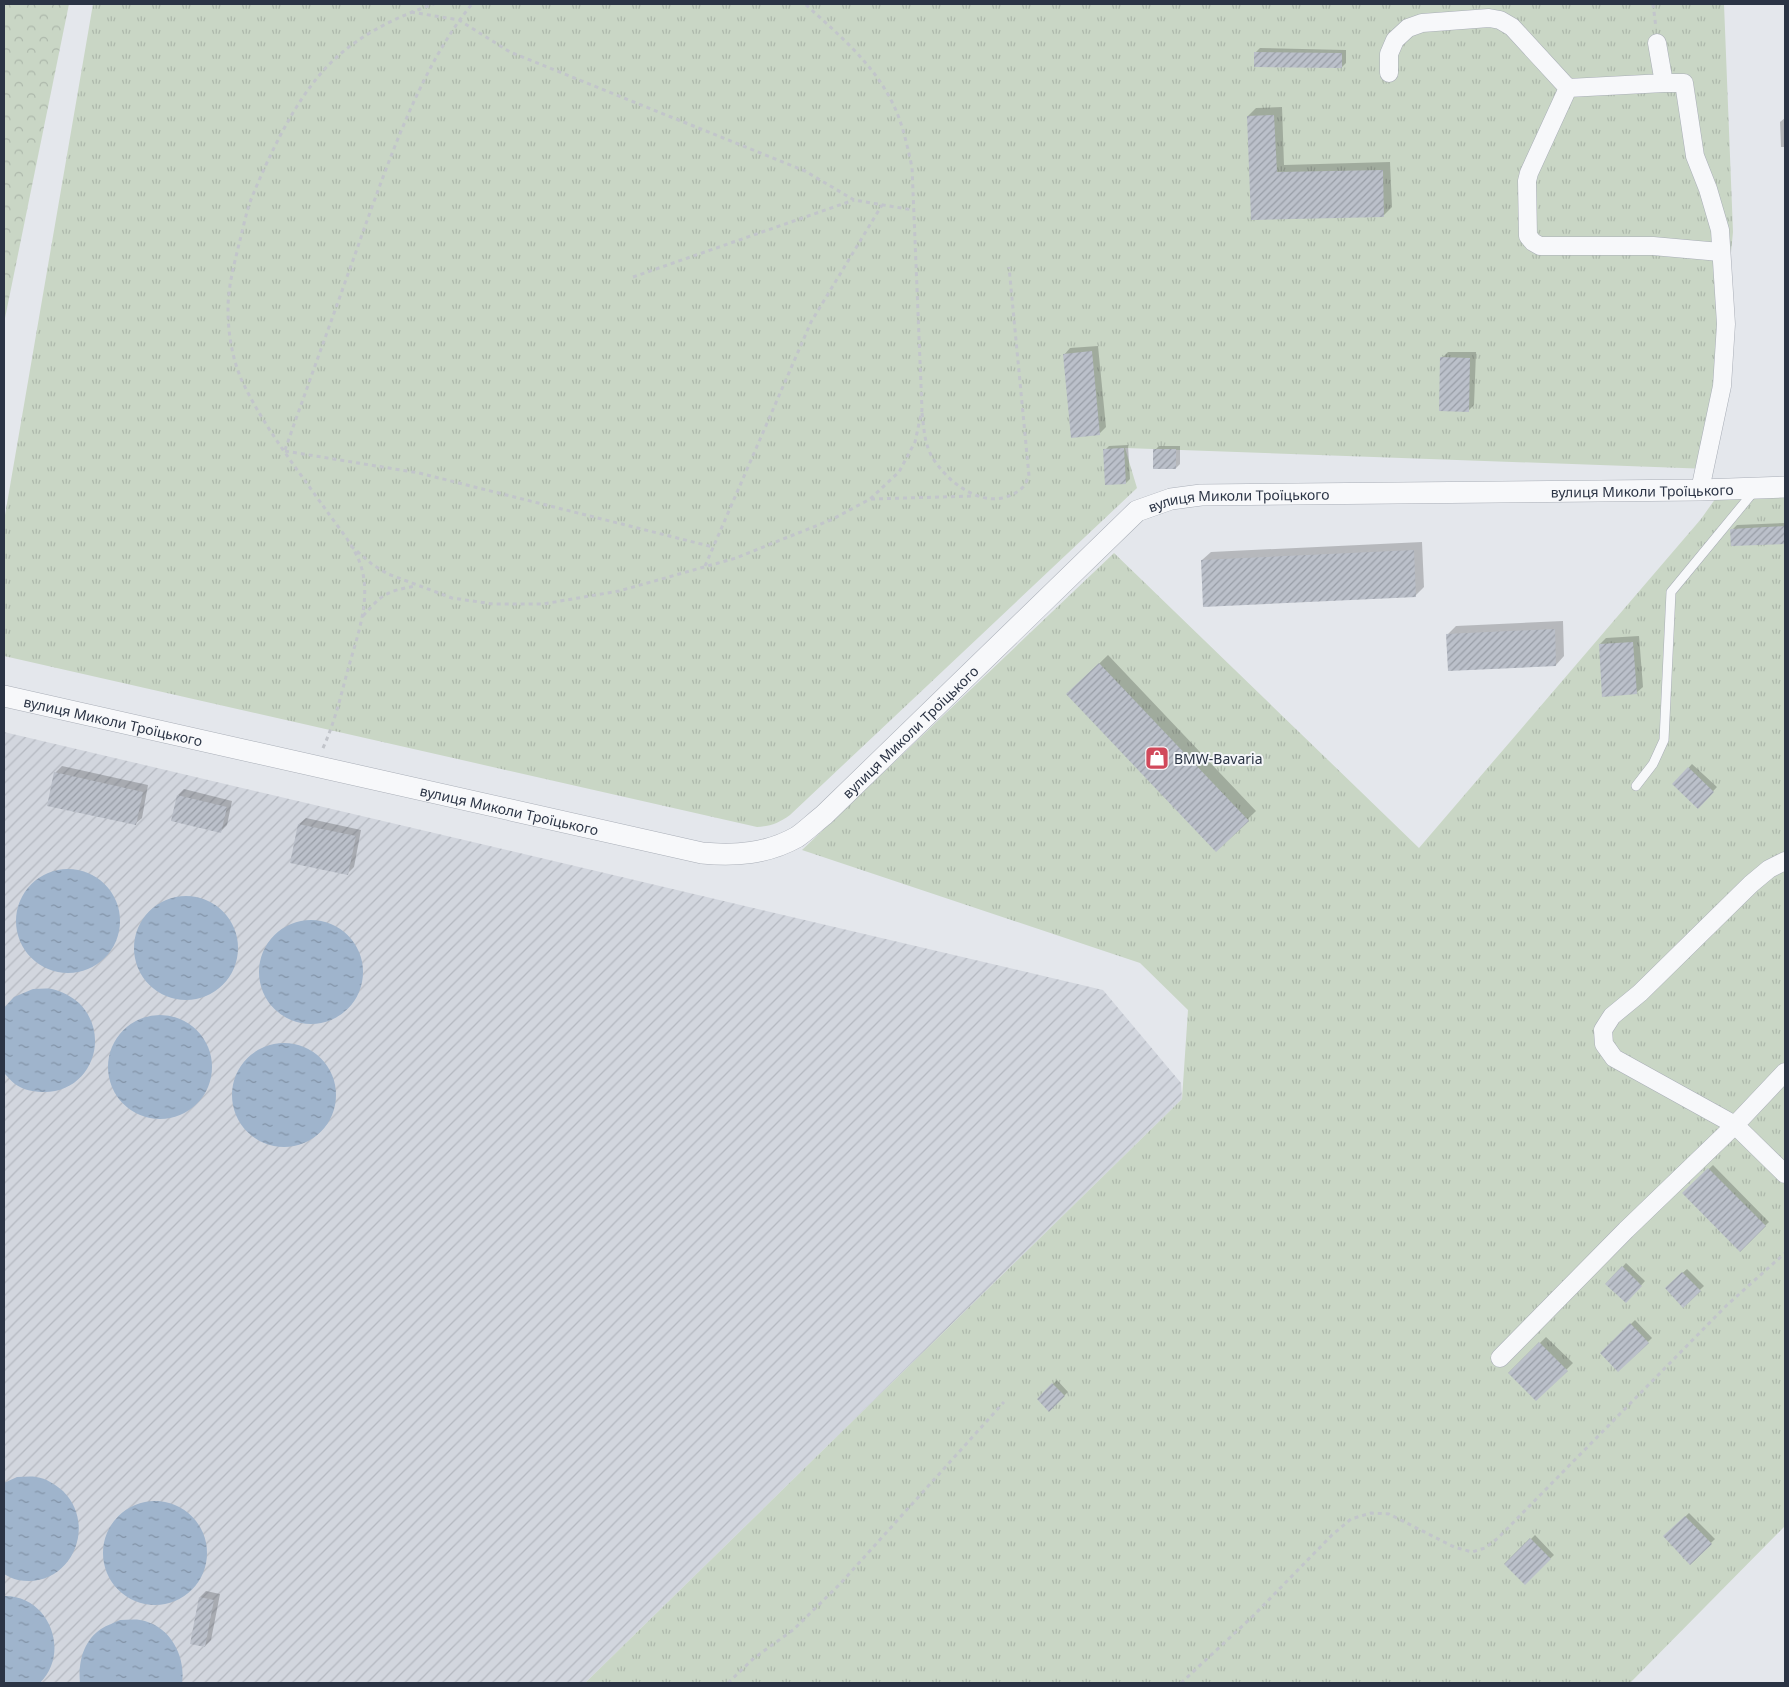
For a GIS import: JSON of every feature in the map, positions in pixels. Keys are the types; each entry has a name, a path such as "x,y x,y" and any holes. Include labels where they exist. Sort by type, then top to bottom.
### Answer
{"street":[{"path":"1389,73 1389,54 1395,40 1408,28 1422,23 1489,18 1500,20 1512,27 1568,88"},
{"path":"1657,43 1664,83"},
{"path":"1568,88 1684,83 1695,156 1720,230 1726,324 1722,386 1700,490"},
{"path":"1568,88 1527,181 1528,236 1533,242 1540,246 1653,246 1720,252"},
{"name":"вулиця Миколи Троїцького","path":"4,696 702,852 722,855 746,854 772,849 798,836 824,815 1137,511 1171,499 1202,495 1700,490 1785,487"},
{"path":"1785,861 1769,869 1751,884 1640,993 1612,1016 1603,1030 1604,1044 1614,1058 1735,1125 1785,1174"},
{"path":"1500,1358 1626,1230 1735,1125 1785,1072"}],"lane":[{"path":"1636,786 1653,764 1664,740 1670,592 1757,488"}],"path":[{"path":"316,766 332,730 363,616 364,590 361,566 351,546 285,451 242,380 230,345 228,307 232,270 252,199 281,134 314,81 338,56 373,31 410,12 434,4"},
{"path":"285,451 394,146 429,72 459,20 472,4"},
{"path":"805,4 841,36 876,76 894,104 905,137 912,167 922,410 925,441 932,456 946,475 961,489 978,496"},
{"path":"1653,4 1657,43"},
{"path":"410,12 459,20 510,52 806,171 854,200 913,210"},
{"path":"633,277 854,200"},
{"path":"705,566 811,322 882,205"},
{"path":"870,499 978,496 996,499 1009,496 1022,488 1030,476 1009,267"},
{"path":"351,546 373,565 388,574 452,598 484,602 543,604 619,591 736,558 833,519 870,499 899,472 915,442 922,410"},
{"path":"285,451 419,473 713,547"},
{"path":"363,616 378,598 392,590 416,586"},
{"path":"1181,1683 1252,1616 1332,1535 1351,1519 1371,1513 1388,1514 1454,1547 1472,1552 1485,1548 1498,1538 1727,1305 1785,1253"},
{"path":"728,1683 754,1658 793,1630 840,1584 1004,1402"}],"shaded area":[{"path":"4,732 1103,990 1181,1083 1182,1099 585,1683 4,1683"}],"green space":[{"path":"4,4 69,4 4,323"},
{"path":"93,4 1724,4 1733,232 1710,469 1125,448 1137,488 790,815 775,824 762,827 4,656 4,521"},
{"path":"1785,492 1785,1526 1630,1683 585,1683 1182,1099 1188,1010 1140,963 802,850 1114,553 1419,848 1701,519 1718,495"}],"water":[{"path":"68,869 88,873 97,878 111,892 116,901 120,921 116,941 111,950 97,964 88,969 68,973 48,969 39,964 25,950 20,941 16,921 20,901 25,892 39,878 48,873"},
{"path":"186,896 206,900 215,905 229,919 234,928 238,948 234,968 229,977 215,991 206,996 186,1000 166,996 157,991 143,977 138,968 134,948 138,928 143,919 157,905 166,900"},
{"path":"311,920 331,924 340,929 354,943 359,952 363,972 359,992 354,1001 340,1015 331,1020 311,1024 291,1020 282,1015 268,1001 263,992 259,972 263,952 268,943 282,929 291,924"},
{"path":"33,989 52,989 63,993 79,1003 89,1016 94,1031 95,1046 91,1060 84,1073 74,1083 60,1090 44,1092 25,1089 15,1084 4,1073 4,1008 14,997"},
{"path":"160,1015 180,1019 189,1024 203,1038 208,1047 212,1067 208,1087 203,1096 189,1110 180,1115 160,1119 140,1115 131,1110 117,1096 112,1087 108,1067 112,1047 117,1038 131,1024 140,1019"},
{"path":"284,1043 304,1047 313,1052 327,1066 332,1075 336,1095 332,1115 327,1124 313,1138 304,1143 284,1147 264,1143 255,1138 241,1124 236,1115 232,1095 236,1075 241,1066 255,1052 264,1047"},
{"path":"17,1477 40,1478 57,1486 63,1491 73,1506 78,1521 78,1538 73,1553 64,1566 52,1575 36,1581 18,1580 4,1574 4,1483"},
{"path":"155,1501 175,1505 184,1510 198,1524 203,1533 207,1553 203,1573 198,1582 184,1596 175,1601 155,1605 135,1601 126,1596 112,1582 107,1573 103,1553 107,1533 112,1524 126,1510 135,1505"},
{"path":"4,1596 20,1598 33,1605 43,1615 50,1628 54,1642 54,1656 49,1670 40,1683 4,1683"},
{"path":"120,1620 138,1620 151,1623 168,1635 174,1643 181,1662 182,1683 80,1683 81,1660 86,1646 101,1629"}],"building":[{"path":"1254,52 1342,53 1342,68 1254,67"},
{"path":"1274,115 1277,172 1383,170 1384,217 1251,220 1247,116"},
{"path":"1092,351 1100,435 1071,438 1063,354"},
{"path":"1440,357 1470,358 1469,412 1439,411"},
{"path":"1124,448 1126,484 1105,485 1103,449"},
{"path":"1153,449 1176,449 1176,469 1153,469"},
{"path":"1785,526 1785,544 1731,546 1731,529"},
{"path":"1414,550 1416,597 1203,607 1201,560"},
{"path":"1555,629 1556,666 1448,671 1446,634"},
{"path":"1633,642 1637,694 1602,697 1599,644"},
{"name":"BMW-Bavaria","path":"1099,663 1249,821 1216,852 1066,694"},
{"path":"1688,767 1714,792 1698,809 1672,784"},
{"path":"54,772 143,792 136,825 47,806"},
{"path":"177,795 227,807 221,833 171,821"},
{"path":"298,824 356,836 348,875 290,863"},
{"path":"1708,1168 1766,1226 1740,1252 1682,1193"},
{"path":"1622,1266 1642,1286 1626,1303 1605,1284"},
{"path":"1682,1272 1701,1291 1683,1308 1665,1288"},
{"path":"1630,1323 1649,1343 1618,1372 1600,1353"},
{"path":"1539,1342 1568,1371 1536,1401 1508,1373"},
{"path":"1052,1383 1065,1396 1049,1412 1037,1399"},
{"path":"1685,1516 1712,1544 1690,1565 1663,1536"},
{"path":"1530,1538 1551,1559 1525,1585 1504,1564"},
{"path":"199,1597 214,1600 205,1647 190,1644"}],"place":[{"name":"BMW-Bavaria","path":"1157,758"}]}
